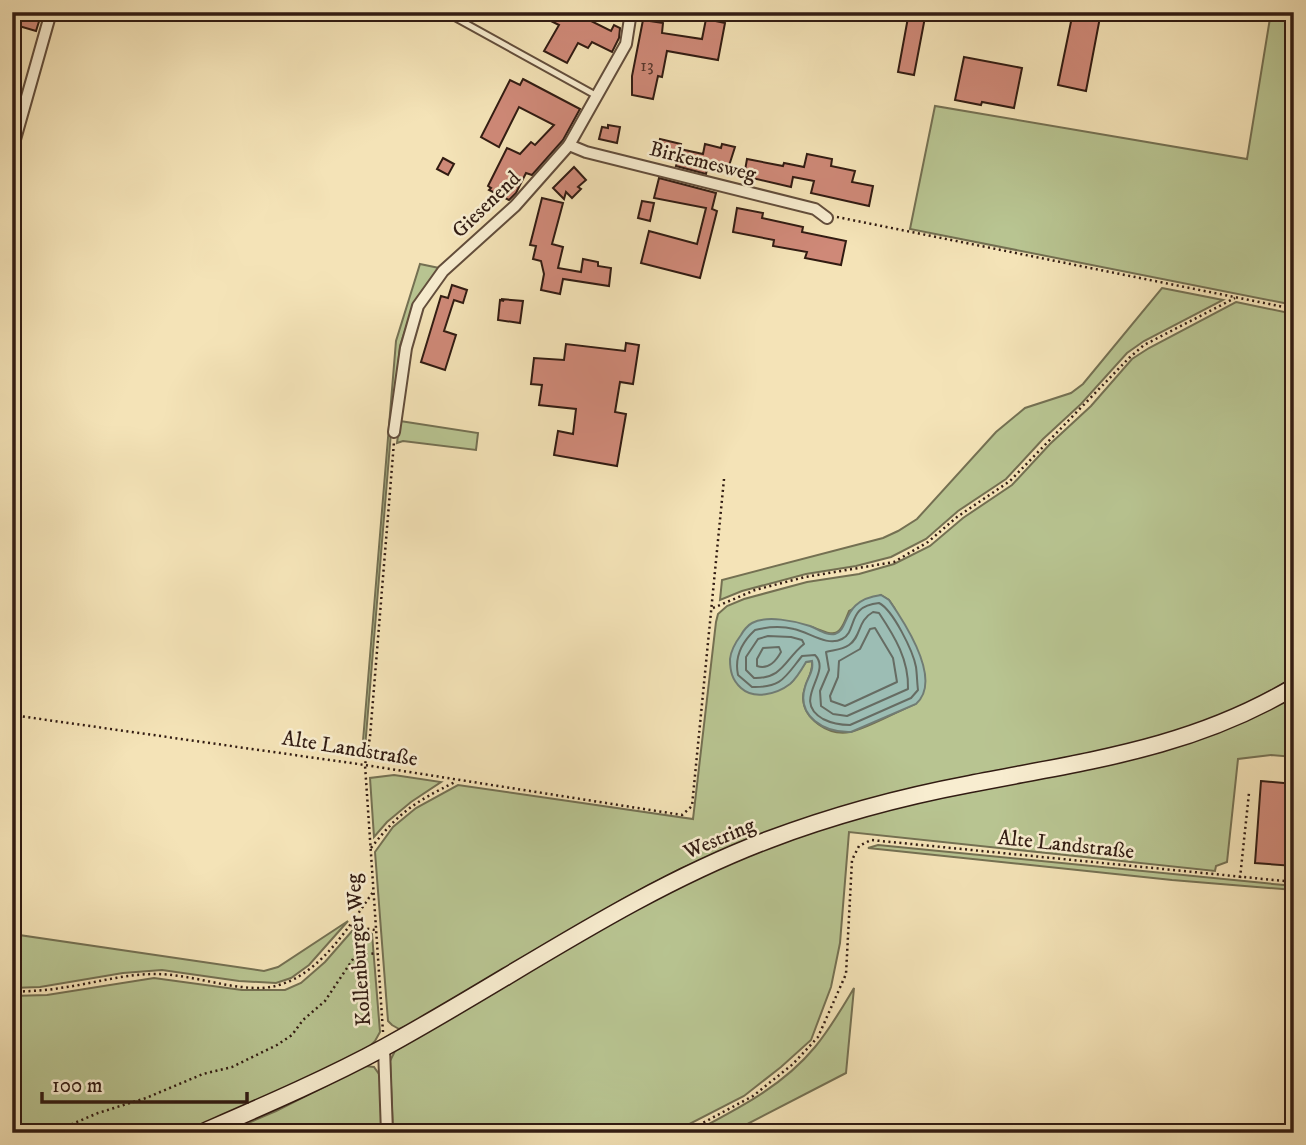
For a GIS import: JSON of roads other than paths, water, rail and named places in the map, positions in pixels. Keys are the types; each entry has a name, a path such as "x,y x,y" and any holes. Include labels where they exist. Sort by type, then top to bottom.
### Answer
{"main road":[{"name":"Westring","path":"201,1133 384,1048 623,906 680,877 750,847 834,817 902,798 1104,760 1167,743 1237,717 1294,687"}],"street":[{"path":"12,148 51,12"},
{"name":"Giesenend","path":"394,432 406,348 418,306 443,271 515,206 569,145 626,44 631,12"},
{"name":"Birkemesweg","path":"569,145 586,152 815,209 827,218"},
{"name":"Kollenburger Weg","path":"384,1048 387,1133"}],"lane":[{"path":"445,12 597,96"}],"water":[{"path":"881,595 889,600 904,623 924,667 923,694 916,704 851,732 841,732 815,721 805,707 803,698 812,661 806,662 790,684 772,693 752,694 735,682 730,667 731,653 743,632 752,623 765,619 781,620 835,634 843,627 853,608 868,598"}]}
